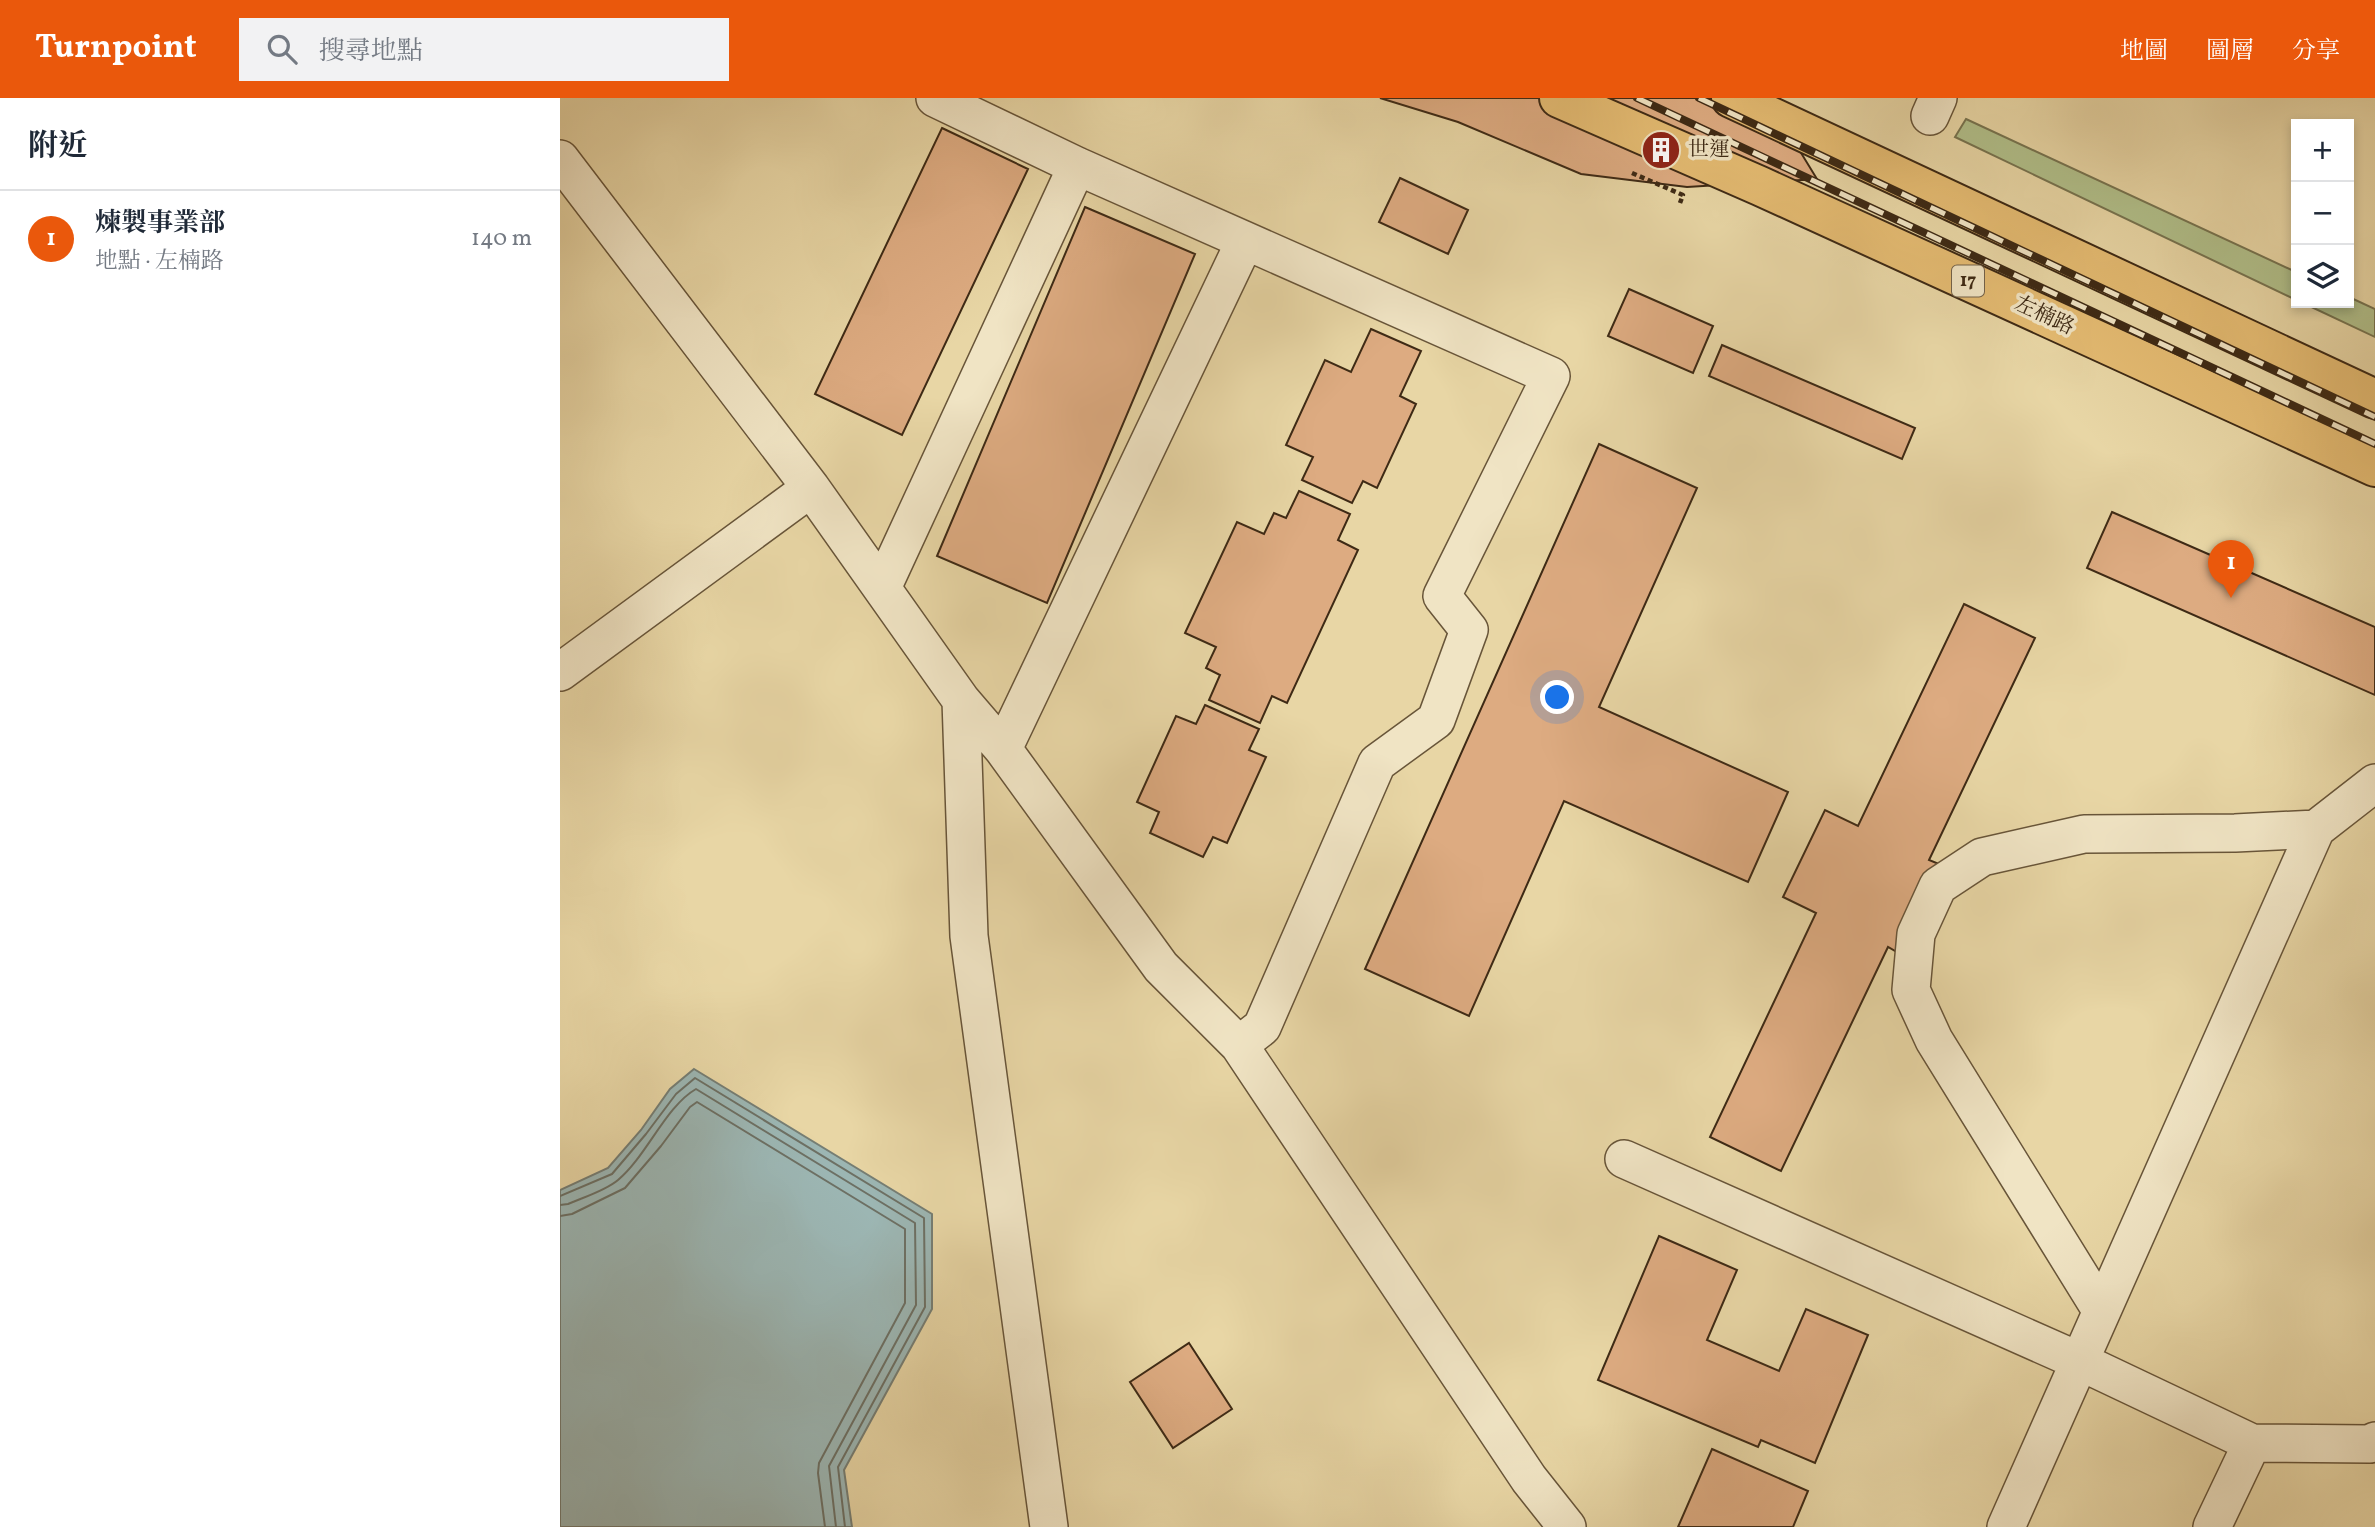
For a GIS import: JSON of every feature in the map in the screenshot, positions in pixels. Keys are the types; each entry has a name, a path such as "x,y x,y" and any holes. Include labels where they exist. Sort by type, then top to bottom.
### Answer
{"main road":[{"name":"左楠路","path":"1559,98 1760,186 2375,467"},
{"path":"1731,98 2375,399"}],"lane":[{"path":"935,98 1077,166 1551,376 1442,596 1469,630 1436,720 1377,763 1262,1027 1239,1045"},
{"path":"560,159 811,488 961,700 1003,749 1161,967 1239,1045 1529,1479 1567,1527"},
{"path":"882,588 1077,166"},
{"path":"1003,749 1245,241"},
{"path":"560,672 811,488"},
{"path":"961,700 969,936 1049,1527"},
{"path":"2006,1527 2316,829 2375,783"},
{"path":"2101,1310 1934,1040 1911,990 1916,934 1932,898 1938,886 1982,857 2084,834 2235,833 2316,829"},
{"path":"1624,1159 2078,1362 2252,1443 2370,1444 2375,1441"},
{"path":"2212,1527 2252,1443"}],"path":[{"path":"1632,173 1683,195 1680,203"}],"green space":[{"path":"1966,119 2291,270 2291,298 1955,137"},
{"path":"2354,299 2375,309 2375,337 2314,308 2354,308"}],"water":[{"path":"694,1069 932,1214 932,1309 844,1470 852,1527 560,1527 560,1190 608,1168 641,1130 670,1089"}],"building":[{"name":"世運","path":"1380,98 1758,98 1784,125 1817,179 1687,187 1581,174 1458,122"},
{"path":"942,128 1028,169 902,435 815,394"},
{"path":"1400,178 1468,210 1448,254 1379,222"},
{"path":"1085,207 1195,254 1047,603 937,556"},
{"path":"1629,289 1713,326 1693,373 1608,336"},
{"path":"1371,329 1421,351 1400,396 1416,404 1377,488 1363,481 1352,503 1302,480 1313,457 1286,445 1325,360 1351,372"},
{"path":"1722,345 1915,428 1902,459 1709,376"},
{"path":"1599,444 1697,488 1599,707 1788,792 1748,882 1564,801 1469,1016 1365,969"},
{"path":"1299,491 1350,514 1338,540 1358,550 1287,703 1272,696 1260,723 1209,700 1220,675 1206,668 1216,647 1185,633 1237,522 1264,534 1274,513 1286,518"},
{"path":"2112,512 2375,627 2375,695 2087,568"},
{"path":"1964,604 2035,638 1929,860 1939,864 1897,952 1888,947 1781,1171 1710,1137 1816,913 1783,897 1825,810 1858,826"},
{"path":"1205,705 1259,729 1249,750 1266,757 1227,843 1213,837 1203,857 1150,833 1159,812 1137,802 1176,716 1196,724"},
{"path":"1659,1236 1737,1270 1707,1340 1779,1371 1806,1309 1868,1335 1815,1463 1761,1440 1758,1447 1598,1380"},
{"path":"1189,1343 1232,1409 1173,1448 1130,1382"},
{"path":"1712,1449 1808,1491 1793,1527 1678,1527"}],"railway":[{"path":"1637,98 2375,444"},
{"path":"1699,98 2375,417"}],"place":[{"name":"世運","path":"1661,150"},
{"name":"煉製事業部","path":"2231,598"}]}
